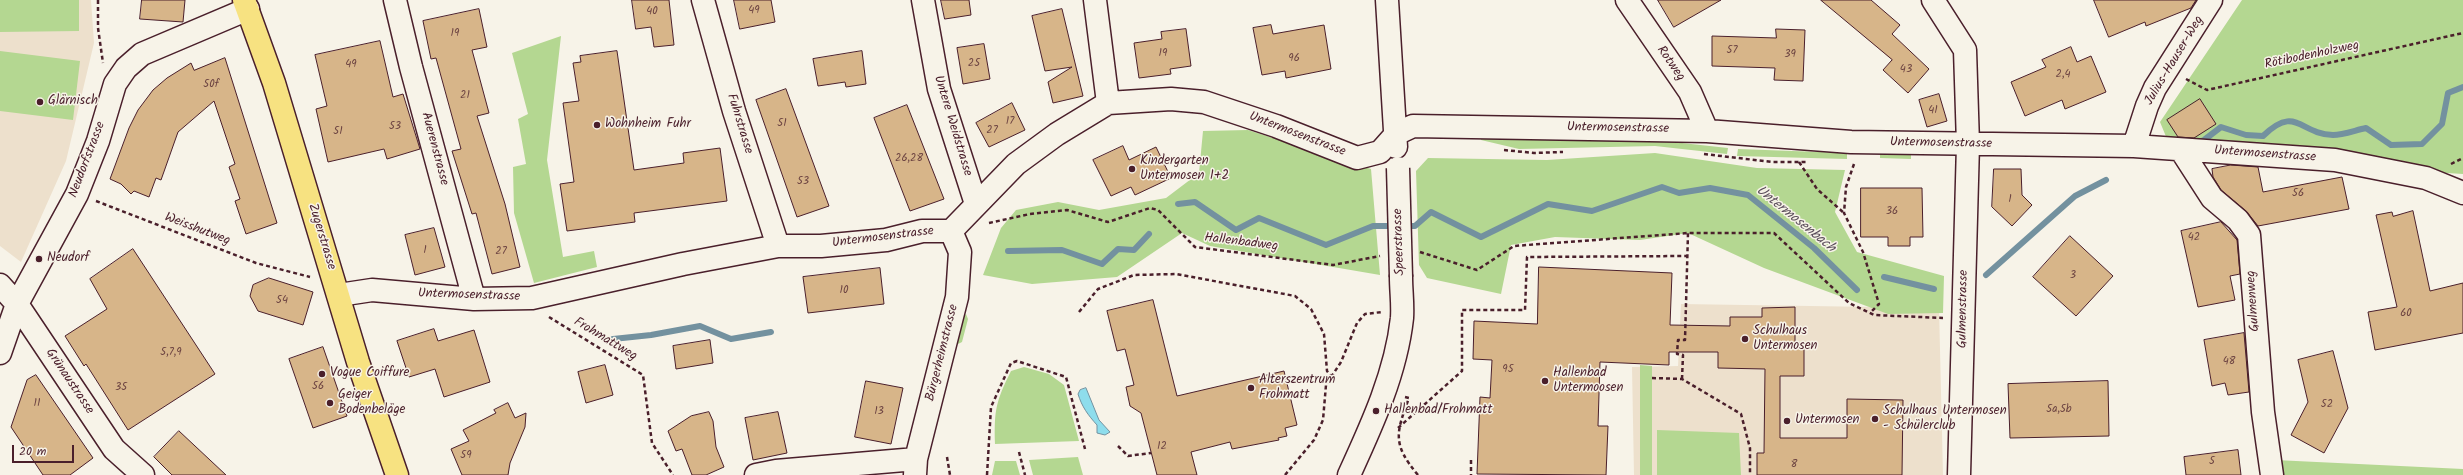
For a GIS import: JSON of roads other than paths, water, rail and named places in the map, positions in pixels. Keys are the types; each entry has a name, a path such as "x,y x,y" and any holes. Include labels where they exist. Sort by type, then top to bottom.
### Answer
{"main road":[{"name":"Zugerstrasse","path":"246,4 274,83 365,383 397,475"}],"street":[{"name":"Auerenstrasse","path":"395,0 411,67 474,299"},
{"name":"Fuhrstrasse","path":"703,0 734,111 778,246"},
{"name":"Untere Weidstrasse","path":"923,0 939,89 976,204"},
{"path":"1094,0 1108,103"},
{"name":"Speerstrasse","path":"1349,475 1386,390 1396,353 1402,316 1398,168 1387,0"},
{"name":"Rotweg","path":"1627,0 1690,92 1707,131"},
{"name":"Gulmenstrasse","path":"1933,0 1966,50 1968,144 1959,475"},
{"name":"Julius-Hauser-Weg","path":"2134,146 2147,106 2211,0"},
{"name":"Neudorfstrasse","path":"0,353 17,304 77,194 98,141 115,84 126,68 142,54 246,4"},
{"name":"Untermosenstrasse","path":"339,295 372,290 474,299 532,298 683,264 778,246 821,246 886,240 922,231 951,231 1016,164 1057,134 1108,103 1171,99 1204,102 1276,126 1357,158 1380,152 1396,134 1413,126 1707,131 1851,142 2134,146 2335,160 2426,178 2463,193"},
{"name":"Gulmenweg","path":"2181,150 2212,198 2238,220 2249,235 2264,412 2272,475"},
{"name":"Bürgerheimstrasse","path":"916,467 957,297 960,252 951,231"},
{"name":"Grünaustrasse","path":"0,285 17,304 114,449 143,475"},
{"path":"756,475 776,470 916,467"}],"water":[{"path":"1086,388 1099,420 1110,432 1105,435 1097,433 1097,425 1081,403 1078,394 1080,390"}],"waterway":[{"name":"Untermosenbach","path":"2198,142 2204,140 2221,127 2246,135 2263,136 2283,122 2291,121 2312,130 2333,135 2366,128 2391,145 2422,144 2442,124 2448,93 2463,87"},
{"name":"Untermosenbach","path":"1986,275 2075,196 2106,180"},
{"name":"Untermosenbach","path":"1178,204 1195,202 1236,230 1259,218 1326,245 1373,226 1415,226 1431,212 1481,237 1548,204 1592,211 1662,187 1679,193 1710,188 1748,195 1814,248 1857,290"},
{"name":"Untermosenbach","path":"1008,251 1062,250 1102,264 1118,249 1134,250 1149,234"},
{"name":"Untermosenbach","path":"1884,277 1934,289"},
{"name":"Untermosenbach","path":"613,339 651,335 700,326 731,339 771,332"}],"place":[{"name":"Glärnisch","path":"40,102"},
{"name":"Wohnheim Fuhr","path":"597,125"},
{"name":"Kindergarten Untermosen 1+2","path":"1132,169"},
{"name":"Neudorf","path":"39,259"},
{"name":"Schulhaus Untermosen","path":"1745,339"},
{"name":"Vogue Coiffure","path":"322,374"},
{"name":"Hallenbad Untermoosen","path":"1545,381"},
{"name":"Alterszentrum Frohmatt","path":"1251,388"},
{"name":"Geiger Bodenbeläge","path":"330,403"},
{"name":"Hallenbad/Frohmatt","path":"1376,411"},
{"name":"Schulhaus Untermosen - Schülerclub","path":"1875,419"},
{"name":"Untermosen","path":"1787,421"}]}
